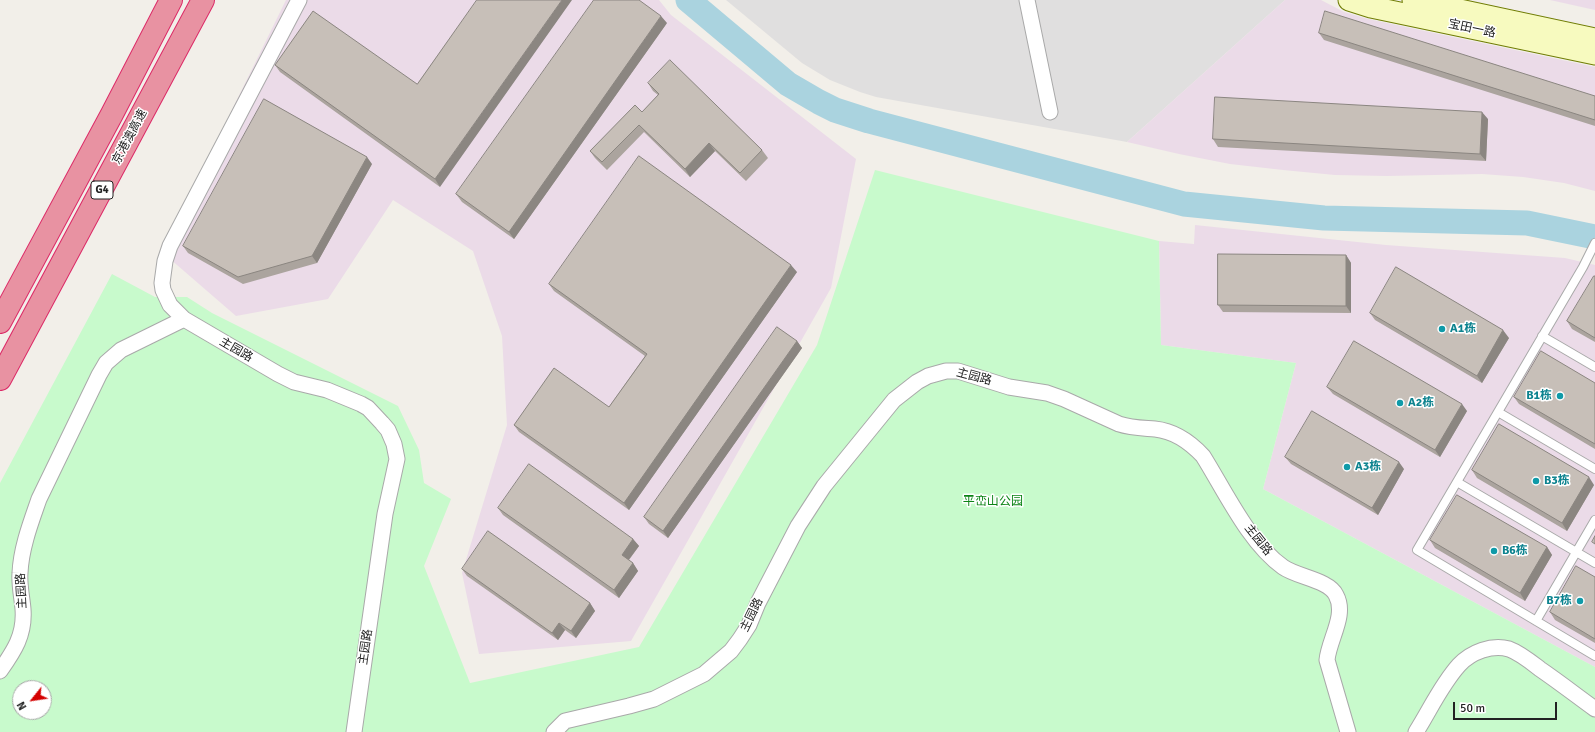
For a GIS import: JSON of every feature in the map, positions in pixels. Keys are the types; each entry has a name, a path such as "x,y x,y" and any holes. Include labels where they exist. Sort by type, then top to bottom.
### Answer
{"highway":[{"name":"G4","path":"0,322 171,0"},
{"name":"京港澳高速","path":"0,379 203,0"}],"main road":[{"name":"宝田一路","path":"1349,0 1371,7 1595,54"},
{"name":"宝田一路","path":"1412,0 1595,39"}],"street":[{"path":"184,320 170,305 163,290 162,274 167,255 299,0"},
{"path":"1027,0 1050,112"},
{"name":"主园路","path":"0,671 15,650 21,636 23,617 20,586 21,563 34,512 99,375 106,363 121,350 184,320 283,377 294,382 342,395 368,408 388,430 394,444 397,459 385,514 354,732"},
{"name":"主园路","path":"554,732 565,721 654,699 704,674 731,651 740,639 798,526 841,463 894,400 905,390 928,376 946,371 958,371 1009,387 1047,393 1064,399 1119,424 1130,427 1157,429 1172,433 1195,447 1203,456 1246,526 1271,558 1297,575 1329,587 1336,594 1340,605 1339,616 1328,648 1327,660 1348,732"},
{"path":"1416,732 1442,688 1460,664 1470,656 1490,648 1500,647 1510,650 1525,658 1595,709"}],"lane":[{"path":"1595,243 1583,267 1417,550 1595,656"},
{"path":"1542,336 1595,368"},
{"path":"1498,412 1595,469"},
{"path":"1457,482 1595,563"},
{"path":"1536,621 1595,520"}],"shaded area":[{"path":"286,0 659,0 671,15 856,159 831,288 631,641 479,654 462,573 507,425 502,336 473,251 393,200 328,299 236,316 162,252"},
{"path":"726,0 1285,0 1127,142 876,97 860,92 830,80 802,63"},
{"path":"1285,0 1321,0 1344,12 1368,19 1595,67 1595,191 1564,183 1523,177 1482,174 1387,176 1335,175 1283,170 1230,164 1127,142"},
{"path":"1550,0 1595,0 1595,10"},
{"path":"1195,225 1386,245 1565,258 1595,265 1595,667 1263,489 1296,363 1161,345 1159,241 1194,244"}],"green space":[{"name":"平峦山公园","path":"875,170 1159,241 1161,345 1296,363 1263,489 1595,667 1595,732 0,732 0,483 112,274 155,297 187,297 212,313 398,406 419,450 424,483 451,499 424,566 470,683 639,647 817,345"}],"building":[{"path":"477,0 562,0 435,179 275,65 313,11 417,84"},
{"path":"594,0 639,0 661,16 509,232 456,194"},
{"path":"1325,11 1595,96 1595,120 1319,33"},
{"path":"670,60 762,150 740,173 709,143 685,169 639,125 602,162 590,151 635,105 642,112 659,94 648,83"},
{"path":"1215,97 1482,112 1480,154 1213,139"},
{"path":"264,99 367,157 312,256 238,277 183,246"},
{"path":"639,156 791,265 624,503 514,425 554,368 609,407 647,354 549,284"},
{"path":"1218,254 1346,255 1346,306 1218,305"},
{"name":"A1栋","path":"1396,267 1503,330 1477,376 1370,313"},
{"path":"1595,276 1595,338 1567,321"},
{"path":"777,327 797,341 663,531 644,517"},
{"name":"A2栋","path":"1354,341 1462,404 1435,450 1327,387"},
{"name":"B1栋","path":"1541,351 1595,383 1595,444 1514,397"},
{"name":"A3栋","path":"1312,411 1399,462 1372,508 1285,457"},
{"name":"B3栋","path":"1499,424 1589,477 1562,523 1472,470"},
{"path":"529,464 633,539 622,555 633,563 614,590 498,508"},
{"name":"B6栋","path":"1457,495 1547,547 1520,593 1430,540"},
{"path":"488,531 590,603 571,631 559,623 552,633 462,569"},
{"path":"1595,536 1595,544 1592,542"},
{"name":"B7栋","path":"1576,566 1595,577 1595,639 1550,612"}],"waterway":[{"path":"688,0 788,84 835,110 869,121 1184,204 1324,218 1527,223 1595,237"}],"place":[{"name":"A1栋","path":"1442,329"},
{"name":"B1栋","path":"1560,396"},
{"name":"A2栋","path":"1400,403"},
{"name":"A3栋","path":"1347,467"},
{"name":"B3栋","path":"1536,481"},
{"name":"B6栋","path":"1494,551"},
{"name":"B7栋","path":"1580,601"}]}
